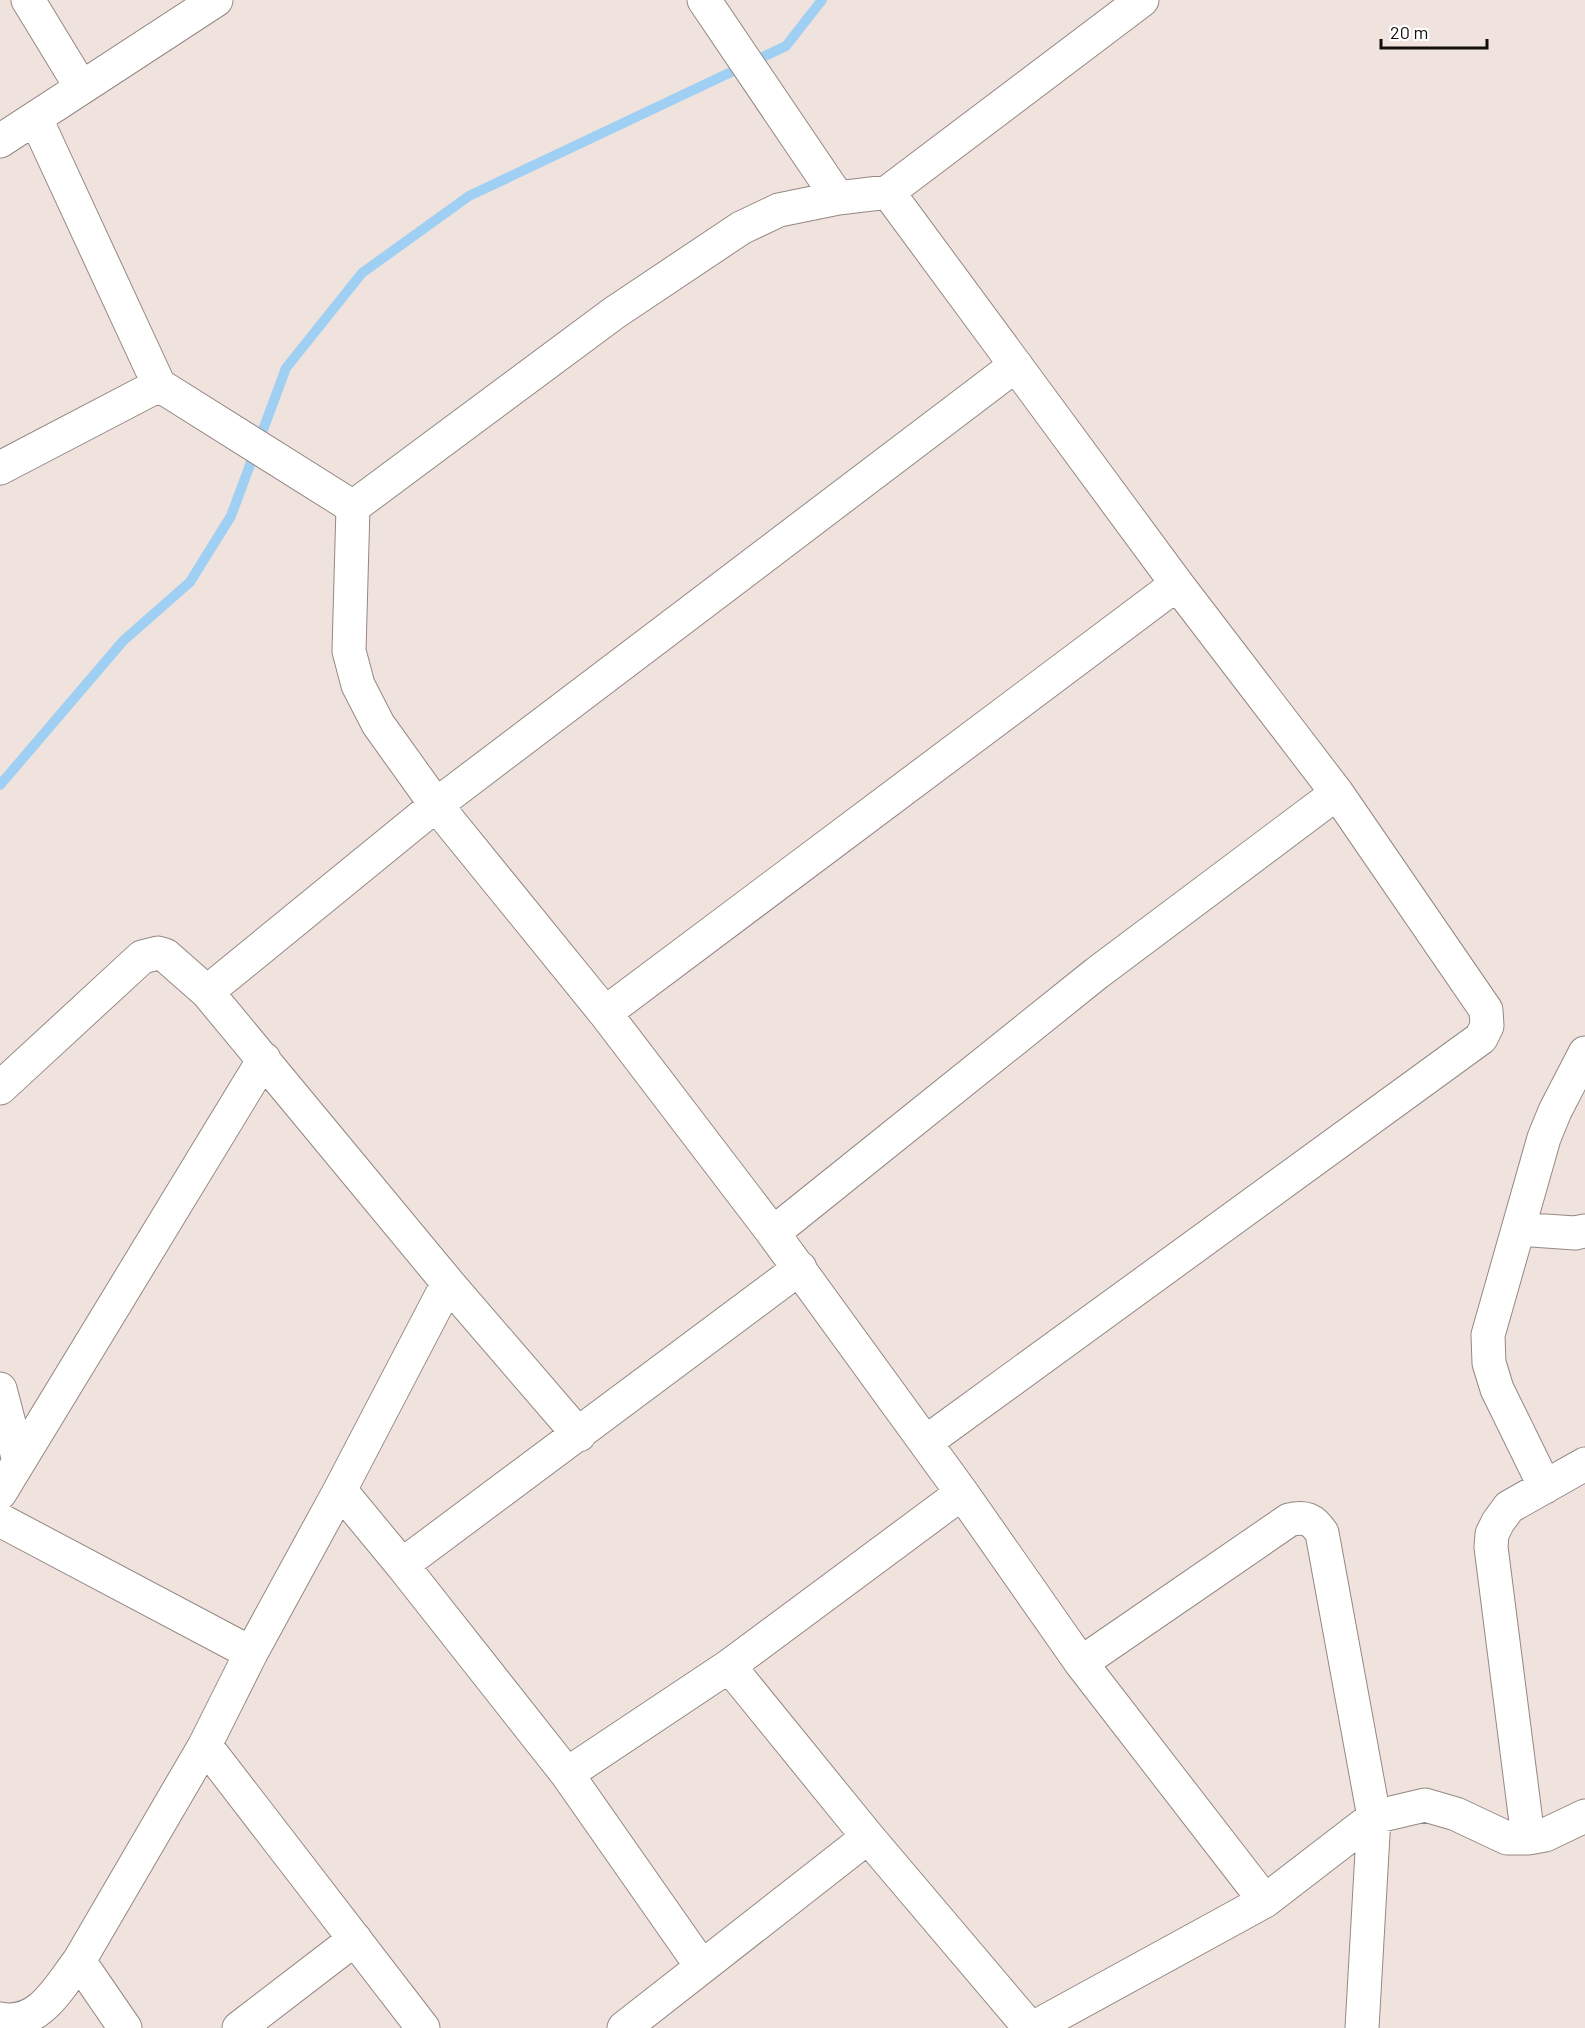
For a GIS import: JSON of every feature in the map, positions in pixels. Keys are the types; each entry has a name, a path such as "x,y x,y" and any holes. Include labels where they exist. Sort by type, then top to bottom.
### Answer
{"street":[{"path":"28,0 81,87"},
{"path":"0,141 216,0"},
{"path":"704,0 838,198"},
{"path":"353,507 614,314 741,228 779,210 838,198 888,192 1142,0"},
{"path":"36,119 159,385 353,507"},
{"path":"888,192 1177,584 1338,794 1486,1010 1487,1026 1481,1038 926,1442"},
{"path":"207,992 436,805 1016,365"},
{"path":"0,468 159,385"},
{"path":"353,507 349,651 358,685 378,724 436,805 605,1013 800,1268 1081,1662 1265,1901"},
{"path":"605,1013 1177,584"},
{"path":"773,1233 1097,973 1338,794"},
{"path":"0,1088 142,957 150,954 165,955 207,992 448,1283 579,1435"},
{"path":"1545,1487 1497,1389 1489,1363 1488,1335 1544,1138 1555,1111 1585,1053"},
{"path":"0,1493 264,1059"},
{"path":"1518,1229 1575,1233 1585,1231"},
{"path":"402,1565 800,1268"},
{"path":"0,2019 12,2021 24,2018 43,2008 79,1960 205,1745 251,1653 340,1490 448,1283"},
{"path":"0,1389 19,1461"},
{"path":"1528,1838 1491,1547 1492,1534 1509,1507 1585,1464"},
{"path":"340,1490 567,1774 702,1967"},
{"path":"567,1774 729,1666 962,1493"},
{"path":"1081,1662 1289,1520 1300,1517 1316,1524 1322,1533 1374,1817 1362,2028"},
{"path":"0,1520 251,1653"},
{"path":"729,1666 868,1837 1031,2028 1265,1901 1374,1817 1425,1805 1456,1814 1507,1838 1528,1838 1545,1835 1585,1816"},
{"path":"205,1745 423,2028"},
{"path":"624,2028 868,1837"},
{"path":"239,2028 355,1939"},
{"path":"79,1960 125,2028"}],"waterway":[{"path":"0,785 123,641 190,582 231,516 286,368 362,273 469,196 786,46 822,0"}]}
